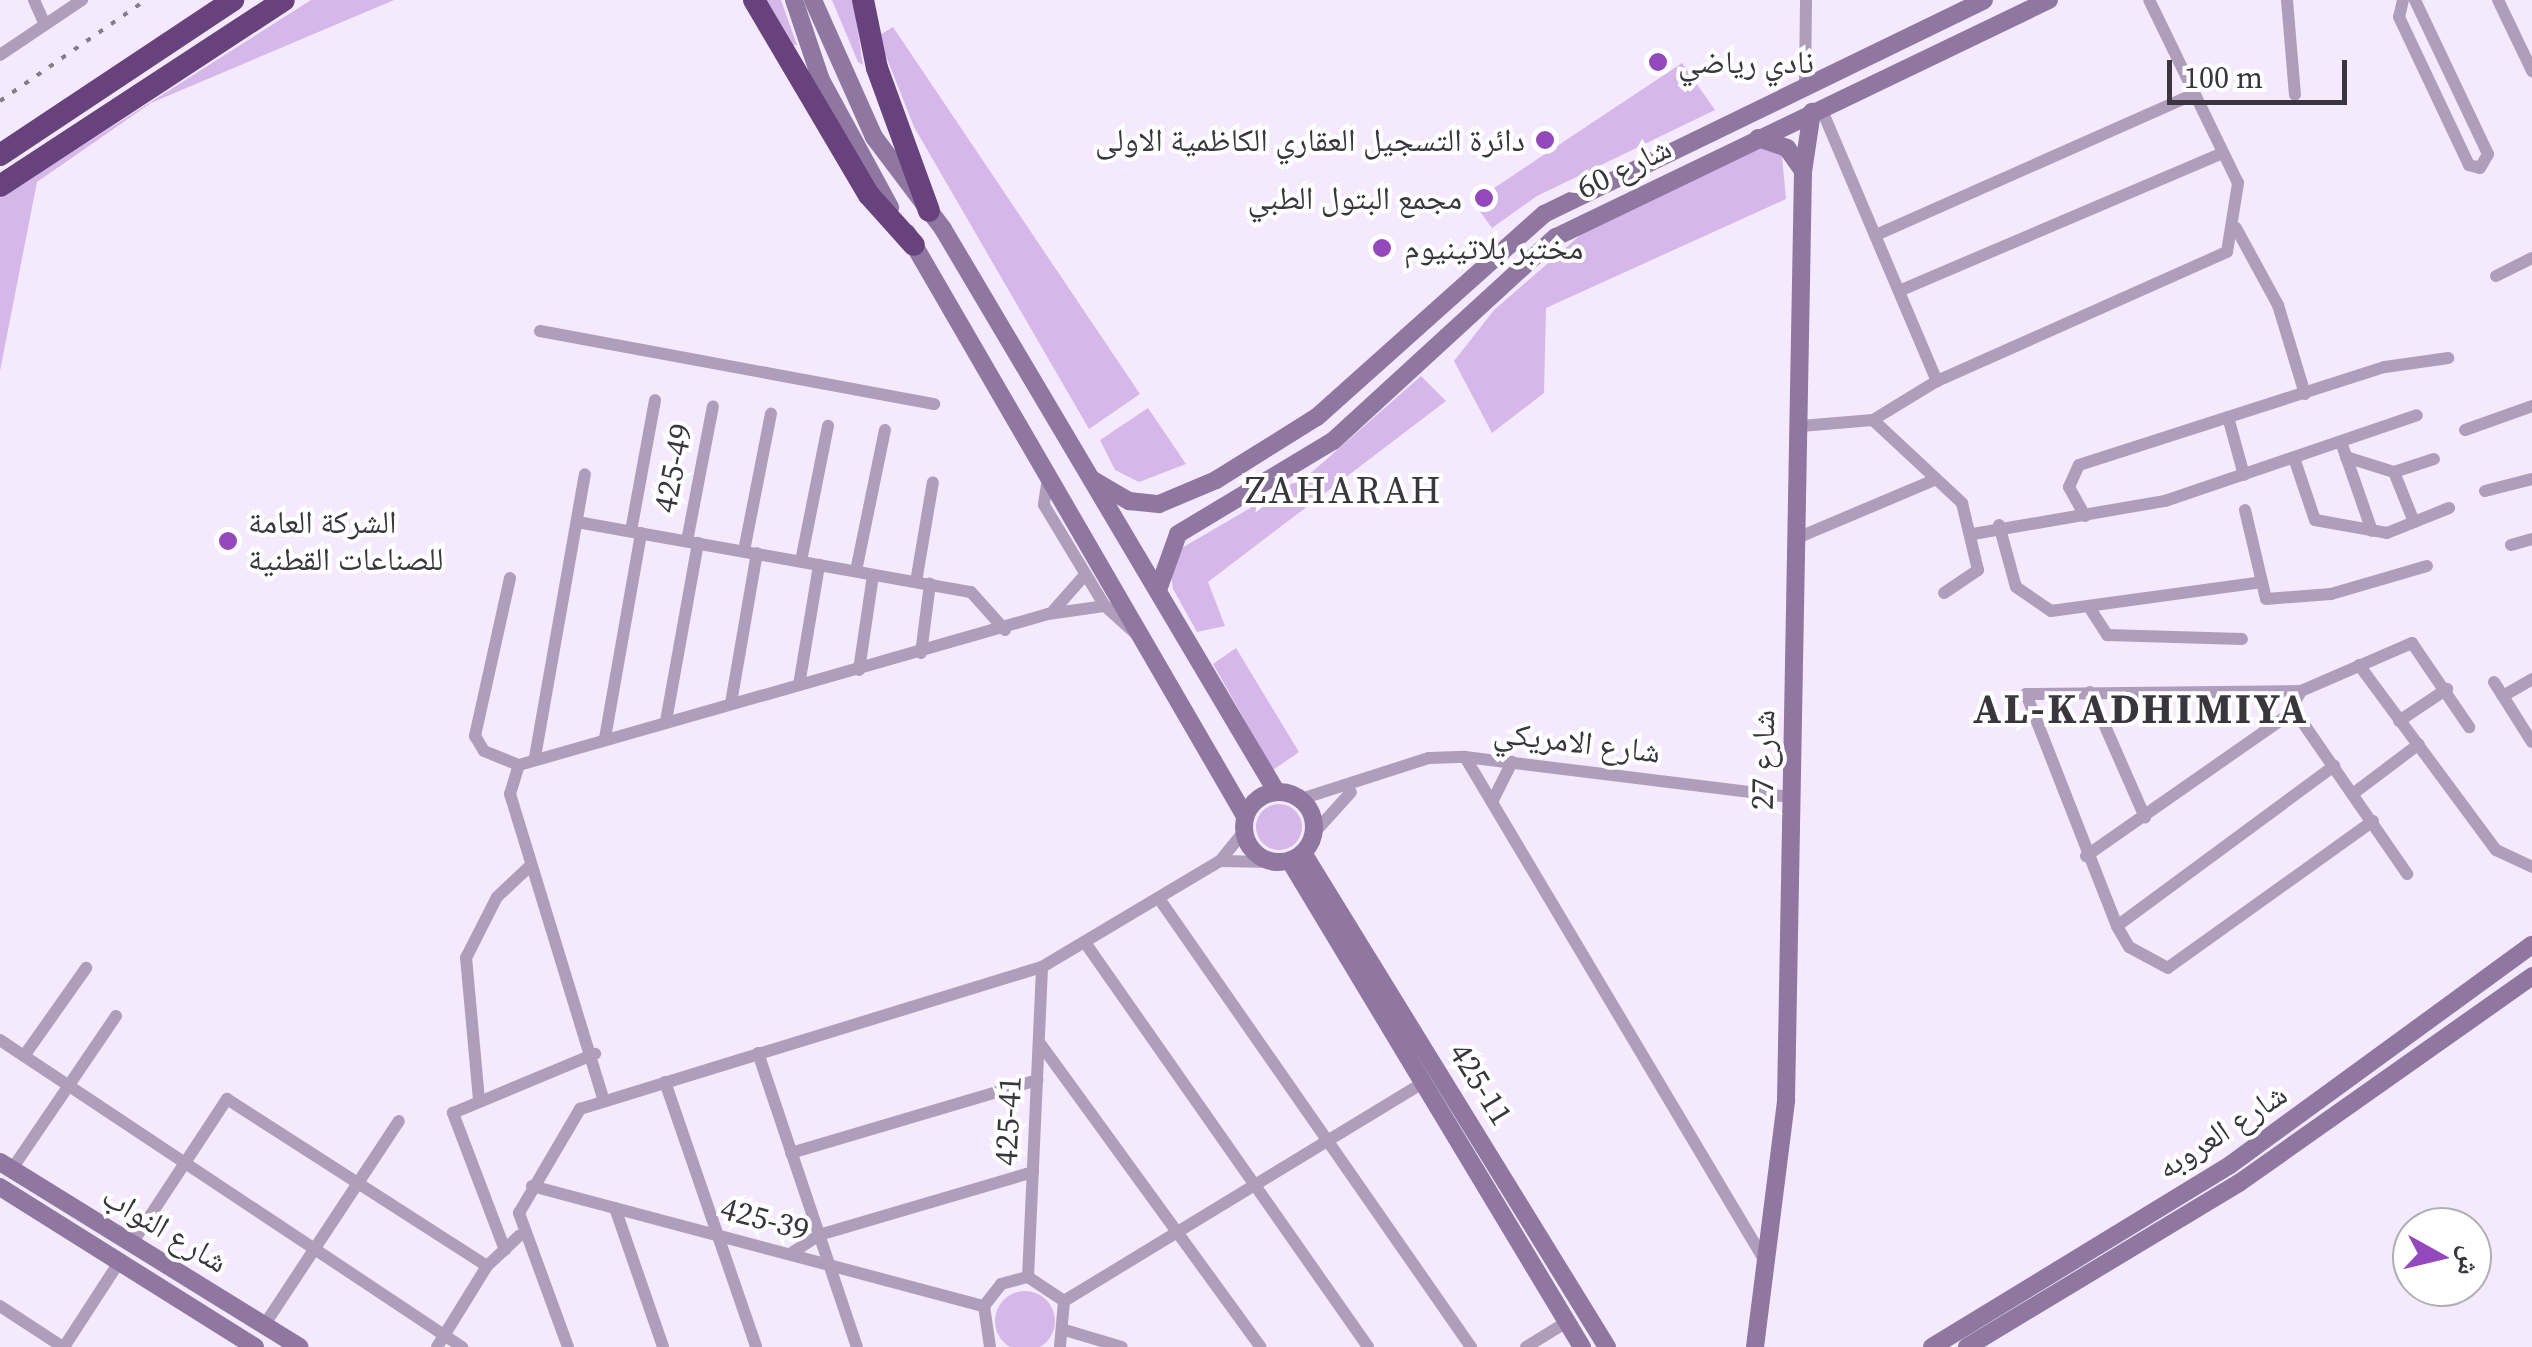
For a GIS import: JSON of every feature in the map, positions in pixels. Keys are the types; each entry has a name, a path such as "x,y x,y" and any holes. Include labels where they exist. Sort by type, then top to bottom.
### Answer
{"highway":[{"path":"0,156 233,0"},
{"path":"0,186 284,0"},
{"path":"754,0 869,196 909,237"},
{"path":"863,0 877,68 931,212"}],"street":[{"path":"34,0 44,25"},
{"path":"0,55 82,0"},
{"path":"794,0 821,80 909,237 1038,448 1176,688 1244,823 1288,858"},
{"path":"813,0 874,137 931,212 1276,792 1301,799 1314,833 1288,858 1220,861"},
{"path":"1805,83 1806,0"},
{"name":"شارع 60","path":"1093,480 1129,501 1175,500 1316,417 1437,302 1595,183 1984,0"},
{"name":"شارع 60","path":"1158,590 1178,534 1298,466 1418,365 1556,236 2049,0"},
{"path":"1801,426 1873,420 1938,381 2220,260 2236,228 2240,195 2150,0"},
{"path":"2287,0 2295,95"},
{"path":"2403,0 2399,17 2469,166 2480,168 2488,154 2416,0"},
{"path":"2498,0 2532,71"},
{"path":"1876,235 2194,94"},
{"path":"1816,110 1876,235 1938,381"},
{"name":"شارع 27","path":"1755,1347 1786,1100 1803,172 1816,110"},
{"path":"1758,138 1787,148 1803,172"},
{"path":"1899,291 2223,153"},
{"path":"909,237 923,230 931,212"},
{"path":"2236,228 2278,305 2305,394"},
{"path":"2496,276 2532,258"},
{"path":"1437,302 1434,326 1453,331"},
{"path":"540,331 934,404"},
{"path":"1397,342 1417,345 1418,365"},
{"path":"2085,516 2070,488 2080,465 2385,367 2448,358"},
{"path":"604,738 655,400"},
{"name":"425-49","path":"666,721 714,406"},
{"path":"2465,430 2532,406"},
{"path":"731,704 772,414"},
{"path":"1973,534 1998,525 2085,516 2244,475 2417,415"},
{"path":"2228,418 2244,475"},
{"path":"1873,420 1894,431 1932,481 1962,504 1973,534 1978,570 1944,593"},
{"path":"801,562 828,426"},
{"path":"856,571 885,430"},
{"path":"1038,448 1056,447 1063,430"},
{"path":"2341,442 2372,531"},
{"path":"1077,454 1059,456 1050,470 1044,505 1084,576 1105,606 1155,652 1178,656 1185,637"},
{"path":"2346,457 2394,472 2434,459"},
{"path":"2294,458 2315,520 2372,531 2414,522 2449,508"},
{"path":"2394,472 2414,522"},
{"path":"535,757 584,474"},
{"path":"2485,491 2532,478"},
{"path":"1797,538 1932,481"},
{"path":"921,653 923,583 934,482"},
{"path":"2245,510 2256,583 2279,600 2427,566"},
{"path":"577,522 971,592 1006,630"},
{"path":"1998,525 2016,587 2032,602 2091,610 2256,583"},
{"path":"2511,545 2532,539"},
{"path":"799,685 819,565"},
{"path":"858,670 873,574"},
{"path":"1048,614 1084,576"},
{"path":"510,578 475,736 484,751 519,765"},
{"path":"604,1098 595,1054 530,866 510,794 519,765 535,757 1006,630 1048,614 1105,606"},
{"path":"2091,610 2107,636 2242,638"},
{"path":"2373,821 2172,968 2129,947 2117,926 2024,699 2090,692 2301,691 2412,643 2470,726"},
{"path":"2360,665 2496,850 2532,868"},
{"path":"1176,688 1187,671 1206,674"},
{"path":"2503,696 2532,679"},
{"path":"2494,682 2532,742"},
{"path":"2399,720 2447,690"},
{"path":"2086,856 2145,817 2292,706 2301,691"},
{"path":"2090,692 2145,817"},
{"path":"2292,706 2408,874"},
{"path":"2354,793 2419,744"},
{"path":"1465,757 1765,1261"},
{"name":"شارع الامريكي","path":"1301,799 1360,784 1429,758 1465,757 1792,797"},
{"path":"1492,802 1512,762"},
{"path":"2117,926 2334,766"},
{"name":"شارع الامريكي","path":"1314,833 1360,784"},
{"path":"440,1341 487,1266 520,1235 532,1186 580,1110 604,1098 1042,967 1220,861 1244,823 1276,792"},
{"name":"425-11","path":"1288,858 1582,1347"},
{"name":"425-11","path":"1288,858 1607,1347"},
{"path":"479,1100 466,958 497,898 530,866"},
{"path":"1160,900 1471,1347"},
{"path":"1086,944 1368,1347"},
{"name":"شارع العروبه","path":"1932,1347 2230,1165 2532,945"},
{"name":"425-41","path":"1028,1278 1042,967"},
{"path":"24,1056 86,968"},
{"name":"شارع العروبه","path":"1967,1347 2239,1183 2532,976"},
{"path":"6,1165 70,1086 116,1016"},
{"path":"0,1040 440,1341 462,1347"},
{"path":"1039,1042 1180,1230 1260,1347"},
{"path":"505,1250 452,1112 595,1054"},
{"path":"758,1054 857,1347"},
{"path":"791,1153 1037,1080"},
{"path":"665,1082 756,1347"},
{"path":"1064,1301 1423,1083"},
{"path":"130,1246 227,1099 360,1179 487,1266"},
{"path":"265,1324 398,1121"},
{"name":"شارع النواب","path":"6,1165 130,1246 299,1347"},
{"path":"790,1254 819,1235 1033,1172"},
{"name":"425-39","path":"532,1186 984,1306"},
{"name":"شارع النواب","path":"0,1187 252,1346"},
{"path":"615,1208 663,1347"},
{"path":"520,1235 568,1347"},
{"path":"2,1309 64,1347 118,1264"},
{"path":"987,1346 984,1306 1001,1284 1028,1278 1064,1301"},
{"path":"1060,1347 1068,1332 1064,1301"},
{"path":"1526,1347 1567,1322"},
{"path":"1068,1332 1122,1347"}],"shaded area":[{"path":"311,0 394,0 151,103 37,182 0,371 0,198"},
{"path":"767,0 781,0 797,45 793,45"},
{"path":"832,0 853,0 863,65 858,62"},
{"path":"893,27 1140,394 1089,429 914,127 878,36"},
{"path":"1682,63 1715,110 1537,196 1492,228 1473,202"},
{"path":"1764,147 1782,156 1786,199 1546,308 1544,393 1492,433 1454,361 1494,310 1585,231"},
{"path":"1421,376 1446,401 1208,582 1225,626 1197,632 1173,589 1169,562 1180,549 1312,472"},
{"path":"1148,408 1186,464 1139,482 1115,470 1100,440"},
{"path":"1236,648 1299,752 1273,770 1213,664"},
{"path":"1279,804 1295,811 1302,827 1295,843 1279,850 1263,843 1256,827 1263,811"},
{"path":"1025,1291 1046,1300 1055,1321 1046,1342 1025,1351 1004,1342 995,1321 1004,1300"}],"railway":[{"path":"0,101 146,0"}],"place":[{"name":"نادي رياضي","path":"1658,62"},
{"name":"دائرة التسجيل العقاري الكاظمية الاولى","path":"1545,140"},
{"name":"مجمع البتول الطبي","path":"1484,198"},
{"name":"مختبر بلاتينيوم","path":"1382,248"},
{"name":"الشركة العامة للصناعات القطنية","path":"228,541"}],"district":[{"name":"ZAHARAH","path":"1344,491"},
{"name":"AL-KADHIMIYA","path":"2141,708"}]}
